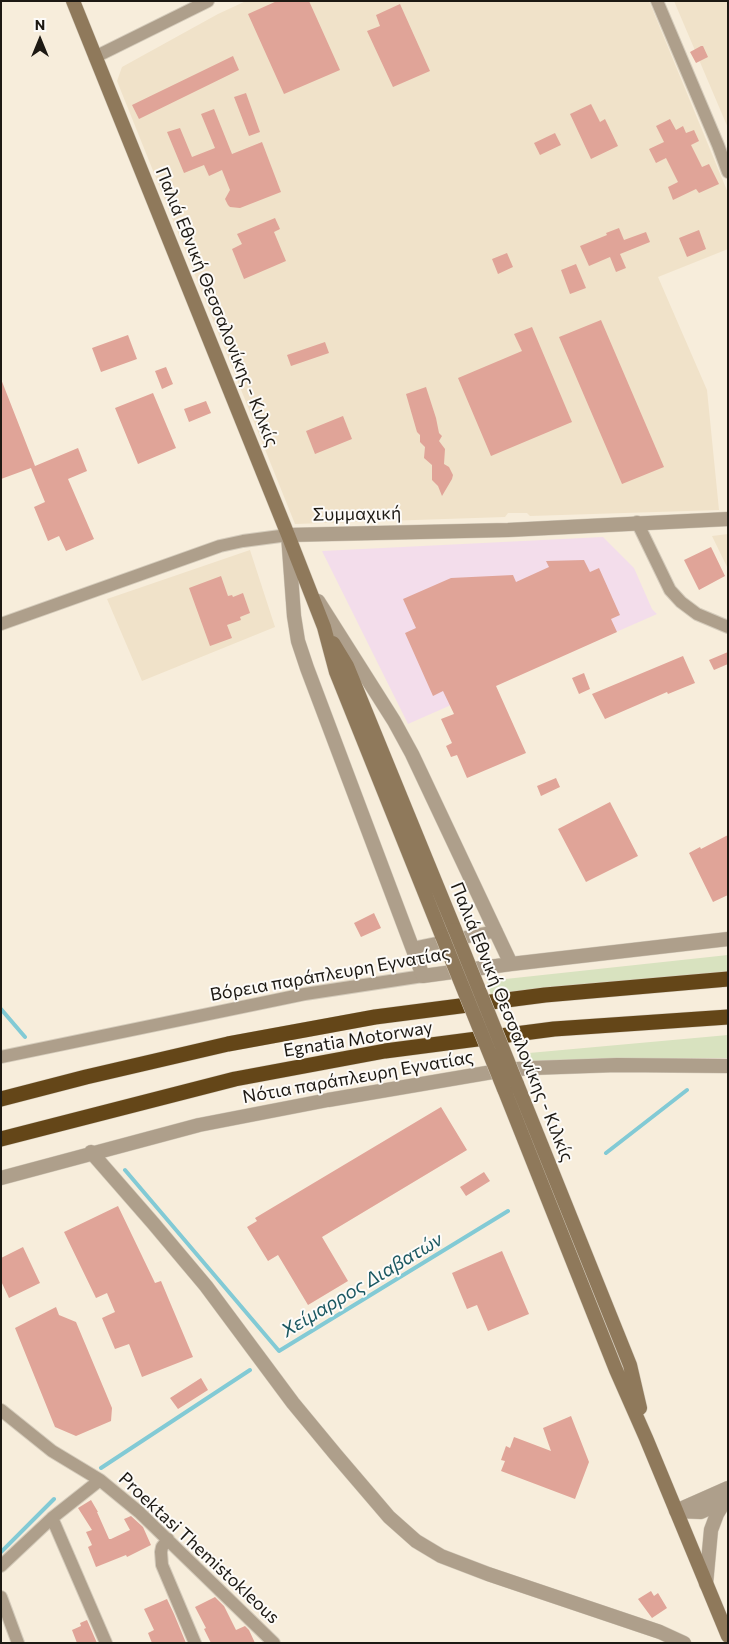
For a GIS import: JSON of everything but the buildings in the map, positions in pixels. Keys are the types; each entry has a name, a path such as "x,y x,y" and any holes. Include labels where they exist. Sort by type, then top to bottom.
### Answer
{"highway":[{"name":"Egnatia Motorway","path":"1,1099 228,1044 375,1017 545,996 728,980"},
{"name":"Egnatia Motorway","path":"1,1139 235,1079 385,1051 554,1029 728,1017"}],"main road":[{"name":"Παλιά Εθνική Θεσσαλονίκης - Κιλκίς","path":"73,1 288,534 324,628 336,672 442,936 510,1086"},
{"name":"Παλιά Εθνική Θεσσαλονίκης - Κιλκίς","path":"324,628 347,666 455,930 510,1086 616,1370 728,1636"}],"street":[{"path":"95,57 208,1"},
{"path":"657,1 728,172"},
{"name":"Συμμαχική","path":"1,624 220,546 288,534 508,530 637,522 728,519"},
{"path":"637,522 670,590 681,602 697,614 728,627"},
{"path":"288,534 294,616 298,641 423,976"},
{"path":"307,583 394,721 412,754 511,964"},
{"path":"413,948 496,931"},
{"name":"Βόρεια παράπλευρη Εγνατίας","path":"1,1057 306,994 511,964 728,939"},
{"name":"Νότια παράπλευρη Εγνατίας","path":"1,1178 91,1152 199,1125 328,1100 504,1070 617,1065 728,1066"},
{"path":"91,1152 154,1223 206,1286 293,1403 336,1455 390,1517 416,1541 441,1556 488,1574 660,1632 684,1643"},
{"name":"Proektasi Themistokleous","path":"1,1410 52,1451 100,1480 139,1512 274,1643"},
{"path":"1,1566 52,1518 100,1480"},
{"path":"676,1511 727,1496"},
{"path":"706,1584 711,1530 716,1514 727,1496"},
{"path":"52,1518 106,1643"},
{"path":"168,1539 162,1547 162,1565 195,1643"},
{"path":"1,1597 18,1643"},
{"path":"720,1643 728,1640"}],"shaded area":[{"path":"246,1 649,1 728,193 728,249 658,277 707,390 719,510 530,516 527,513 508,513 505,517 295,524 117,81 122,67 218,14"},
{"path":"674,1 728,1 728,128"},
{"path":"728,534 728,569 712,536"},
{"path":"603,537 634,568 652,609 657,614 408,724 322,551"},
{"path":"250,550 275,627 142,681 107,599"}],"green space":[{"path":"728,955 728,973 491,995 487,981"},
{"path":"728,1035 728,1058 602,1058 523,1065 518,1054"}],"waterway":[{"path":"1,1009 25,1037"},
{"path":"606,1153 687,1090"},
{"name":"Χείμαρρος Διαβατών","path":"125,1170 279,1351 508,1211"},
{"name":"Χείμαρρος Διαβατών","path":"101,1468 250,1370"},
{"name":"Χείμαρρος Διαβατών","path":"1,1552 54,1499"}]}
